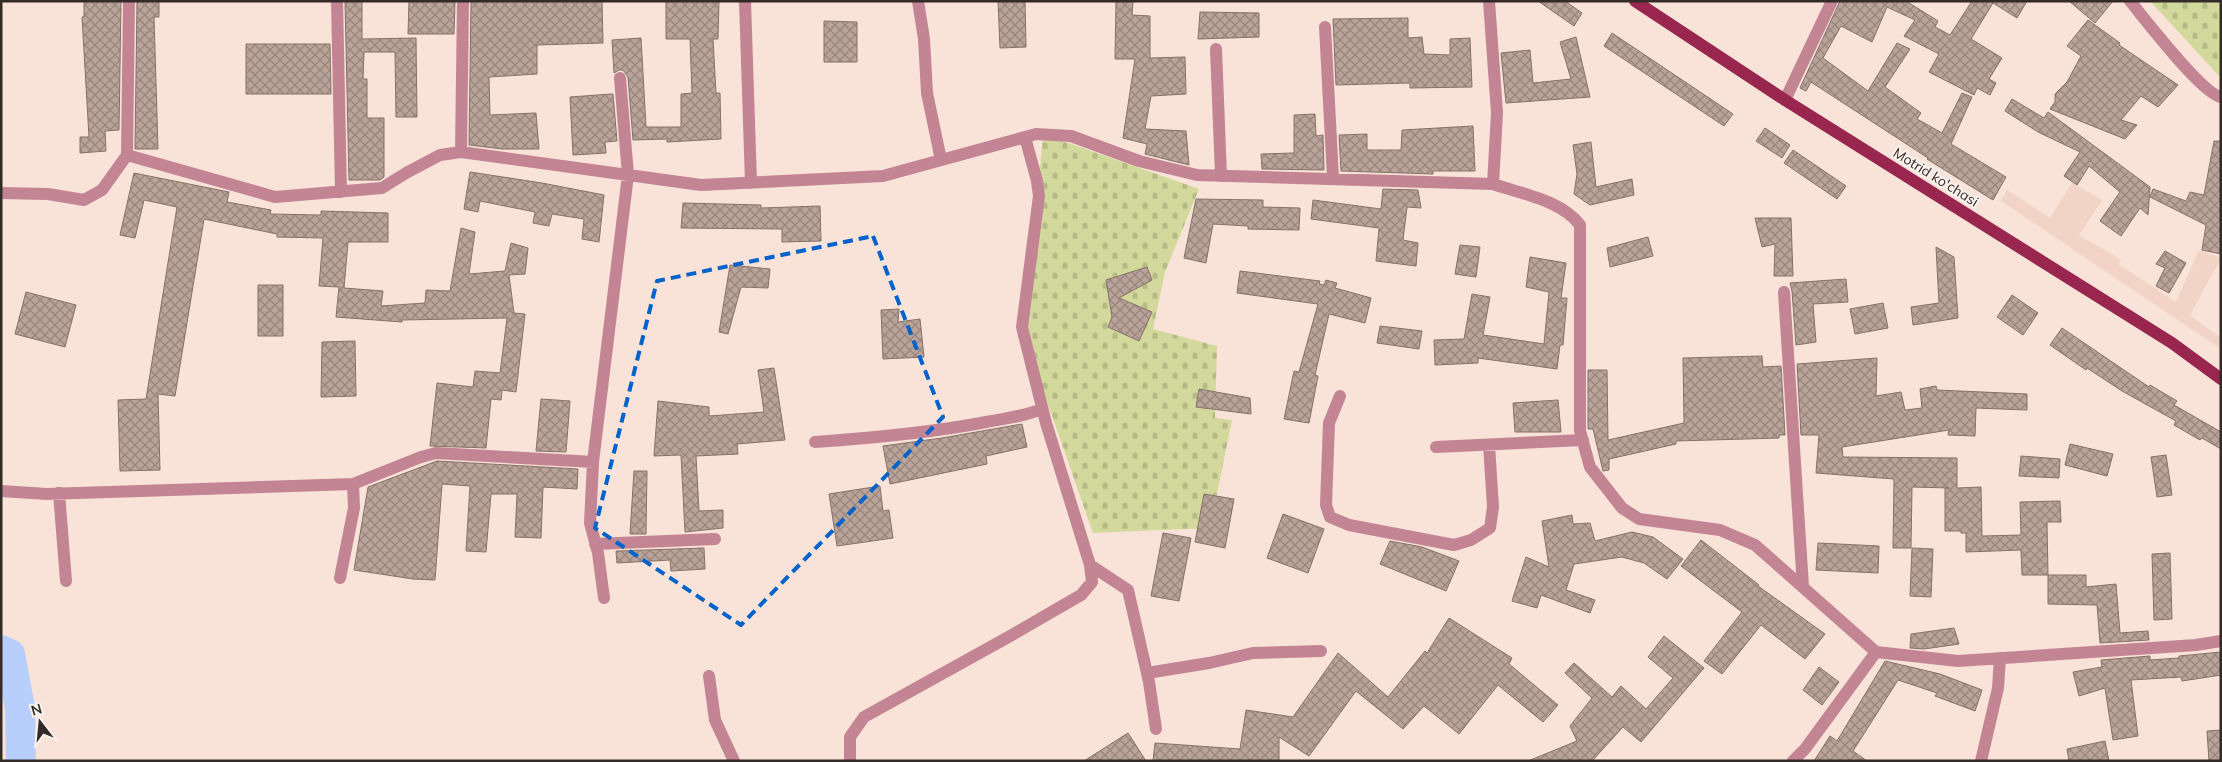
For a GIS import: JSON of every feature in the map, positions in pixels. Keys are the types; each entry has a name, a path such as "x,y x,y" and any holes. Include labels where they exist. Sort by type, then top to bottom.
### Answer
{"main road":[{"name":"Motrid ko'chasi","path":"1635,1 1784,100 2172,343 2221,380"}],"street":[{"path":"1,193 48,194 84,200 102,190 127,155 129,1"},
{"path":"336,1 341,192"},
{"path":"461,152 463,1"},
{"path":"744,1 751,183"},
{"path":"918,1 924,40 927,93 941,160"},
{"path":"1489,1 1497,113 1493,184"},
{"path":"1784,100 1832,1"},
{"path":"2130,1 2196,78 2215,96 2221,97"},
{"path":"1325,26 1333,178"},
{"path":"1216,49 1221,176"},
{"path":"604,598 596,544 590,523 593,462 628,175 620,78"},
{"path":"127,155 275,197 382,188 440,155 461,152 701,185 883,176 1036,134 1071,136 1139,160 1196,175 1493,184 1557,206 1572,214 1580,225 1580,431 1590,467 1622,508 1639,519 1720,530 1755,545 1876,652 1958,661 2196,645 2221,641"},
{"path":"850,761 850,737 864,717 1081,595 1092,582 1090,565 1042,409 1022,327 1038,196 1037,181 1025,137"},
{"path":"1784,292 1803,587"},
{"path":"1340,396 1328,423 1326,505 1330,517 1349,525 1454,545 1471,540 1490,528 1493,508 1489,444"},
{"path":"815,442 898,436 959,428 1028,415 1042,409"},
{"path":"1436,447 1583,440"},
{"path":"1,491 18,494 353,484 421,457 436,454 593,462"},
{"path":"340,578 354,508 353,484"},
{"path":"59,493 66,581"},
{"path":"596,544 715,540"},
{"path":"1090,565 1128,590 1147,673 1156,729"},
{"path":"1147,673 1209,663 1254,653 1321,651"},
{"path":"1793,761 1805,749 1876,652"},
{"path":"1981,761 1998,688 2000,658"},
{"path":"709,676 714,720 734,761"}],"highlighted area":[{"path":"873,236 943,417 741,625 595,528 657,281"}],"shaded area":[{"path":"2072,183 2102,200 2079,235 2121,260 2118,264 2176,302 2199,250 2221,258 2190,315 2221,338 2221,349 2001,201 2007,190 2050,218"}],"green space":[{"path":"2150,1 2221,1 2221,78"},
{"path":"1043,134 1199,189 1165,272 1153,329 1217,346 1215,418 1232,420 1210,528 1093,533 1043,390 1027,321"}],"building":[{"path":"84,1 121,1 119,130 105,131 106,151 80,153 80,137 89,137 82,17 84,17"},
{"path":"137,1 159,1 159,17 154,17 158,149 135,149"},
{"path":"345,1 362,1 362,39 416,38 417,117 396,117 395,52 364,52 363,79 367,79 367,118 384,118 384,177 380,180 349,180"},
{"path":"409,1 455,1 454,34 408,34"},
{"path":"471,1 602,1 603,43 537,45 537,74 489,77 490,115 536,113 539,149 502,149 469,145"},
{"path":"666,1 719,1 718,39 713,39 716,93 720,93 721,139 667,142 667,139 633,140 628,77 623,70 614,73 612,40 641,38 646,127 681,127 681,94 692,93 690,39 666,39"},
{"path":"998,1 1025,1 1026,47 1000,48"},
{"path":"1116,1 1133,1 1132,15 1150,16 1150,58 1185,57 1186,94 1151,96 1145,129 1186,131 1189,165 1145,154 1147,144 1123,138 1135,59 1115,59"},
{"path":"1538,1 1565,1 1582,13 1574,26"},
{"path":"1840,1 1906,1 1938,21 1935,27 1950,35 1972,1 2027,1 2017,18 1993,3 1971,39 2002,58 1989,79 1996,83 1990,95 1977,88 1974,95 1929,72 1939,54 1904,36 1915,20 1887,7 1872,42 1841,26 1823,58 1868,91 1897,43 1910,49 1885,87 1921,113 1917,119 1942,133 1962,93 1972,97 1951,144 2006,177 1993,200 1927,159 1811,82 1806,91 1800,88"},
{"path":"2069,1 2113,1 2095,23"},
{"path":"1200,12 1259,13 1259,37 1198,39"},
{"path":"1408,18 1408,38 1422,37 1424,54 1450,55 1450,39 1470,38 1472,87 1410,88 1410,83 1336,85 1333,19"},
{"path":"2088,20 2120,43 2119,45 2178,85 2158,107 2141,96 2121,120 2137,125 2125,139 2050,109 2055,102 2055,94 2067,82 2081,56 2067,46"},
{"path":"824,21 857,22 857,62 824,62"},
{"path":"1612,33 1733,114 1724,126 1604,46"},
{"path":"1576,37 1590,97 1506,103 1501,53 1530,50 1533,83 1571,79 1560,42"},
{"path":"246,44 330,44 331,94 246,94"},
{"path":"613,94 617,141 605,142 606,153 573,155 570,97"},
{"path":"2012,99 2044,118 2048,112 2150,187 2148,215 2140,208 2121,236 2100,221 2120,192 2089,166 2077,185 2064,176 2080,152 2038,132 2005,111"},
{"path":"1315,114 1316,136 1323,135 1324,170 1262,169 1261,154 1294,153 1294,115"},
{"path":"1473,126 1475,171 1433,171 1433,174 1341,171 1339,135 1367,134 1367,150 1401,150 1402,130"},
{"path":"1765,128 1790,145 1782,158 1756,141"},
{"path":"2214,141 2221,141 2221,254 2202,250 2206,225 2150,197 2153,189 2186,201 2190,192 2204,195"},
{"path":"1591,142 1596,187 1632,179 1634,195 1590,205 1574,194 1577,174 1573,145"},
{"path":"1793,150 1846,186 1837,199 1784,163"},
{"path":"470,172 604,195 599,242 582,239 584,219 552,214 549,226 533,223 535,212 480,201 478,212 464,209"},
{"path":"134,173 229,192 227,202 271,210 270,214 321,215 321,211 388,213 388,242 348,242 344,288 383,291 381,306 425,303 426,290 450,291 461,228 475,232 469,274 505,271 511,243 528,248 525,274 509,275 514,313 525,314 516,392 502,390 501,400 491,399 486,448 430,446 437,383 473,387 475,371 500,373 507,318 402,320 402,322 336,317 339,287 319,286 323,238 277,237 277,234 204,219 175,396 158,394 160,470 120,471 118,400 146,399 177,207 144,200 135,238 120,235"},
{"path":"1383,189 1418,190 1421,208 1407,207 1403,240 1418,243 1416,266 1376,261 1379,228 1311,219 1313,200 1381,209"},
{"path":"1196,199 1263,200 1263,207 1300,208 1299,230 1248,229 1248,226 1213,224 1206,263 1184,258"},
{"path":"683,203 761,205 761,208 820,206 821,241 782,242 782,229 681,228"},
{"path":"1755,218 1791,218 1793,276 1774,276 1775,244 1762,247"},
{"path":"1648,237 1653,256 1610,267 1607,248"},
{"path":"1460,245 1480,247 1476,277 1455,274"},
{"path":"1936,247 1954,257 1958,318 1913,325 1911,307 1939,303"},
{"path":"2165,251 2186,263 2169,293 2156,286 2165,268 2156,264"},
{"path":"1530,257 1566,263 1561,298 1567,298 1563,345 1560,345 1557,369 1478,358 1478,363 1435,365 1434,340 1464,339 1472,294 1490,297 1483,335 1544,344 1549,292 1526,287"},
{"path":"730,265 770,269 768,288 741,287 728,334 719,332"},
{"path":"1147,267 1152,280 1119,298 1152,312 1139,341 1108,327 1112,317 1106,280"},
{"path":"1240,271 1320,281 1319,284 1324,285 1326,280 1337,283 1335,288 1371,298 1365,323 1329,314 1315,375 1318,376 1309,423 1284,419 1294,371 1299,372 1318,304 1237,293"},
{"path":"1846,279 1848,302 1813,304 1816,342 1796,345 1790,283"},
{"path":"258,285 283,285 283,336 258,336"},
{"path":"26,292 76,305 65,347 15,334"},
{"path":"2012,295 2038,313 2023,335 1997,317"},
{"path":"1883,303 1888,328 1855,334 1850,309"},
{"path":"899,309 898,322 920,319 924,357 883,359 881,310"},
{"path":"1380,326 1422,331 1419,349 1377,343"},
{"path":"2062,328 2149,387 2150,385 2177,401 2174,405 2221,432 2221,449 2202,438 2200,440 2174,425 2176,421 2122,391 2087,368 2086,370 2050,345"},
{"path":"355,341 356,396 321,397 322,342"},
{"path":"1762,356 1763,367 1781,366 1785,435 1779,435 1779,438 1676,441 1676,444 1609,459 1609,470 1603,471 1593,429 1588,429 1588,370 1607,370 1608,440 1684,423 1683,358"},
{"path":"1877,358 1876,396 1901,392 1905,410 1922,408 1920,389 1936,386 1937,390 2027,394 2027,410 1976,408 1975,436 1948,435 1949,430 1842,447 1843,457 1957,458 1957,488 1981,487 1982,536 2021,535 2020,502 2060,501 2061,522 2047,522 2048,575 2022,575 2021,550 1966,552 1966,533 1961,533 1961,531 1945,531 1945,488 1949,488 1912,487 1911,548 1893,548 1894,479 1816,473 1819,435 1801,435 1797,364"},
{"path":"774,368 785,440 737,444 738,454 696,456 699,511 723,510 723,528 685,532 681,455 654,456 658,401 709,407 709,416 764,412 758,370"},
{"path":"1199,389 1250,398 1251,414 1196,407"},
{"path":"541,399 570,401 566,452 536,451"},
{"path":"1558,400 1561,432 1515,432 1513,403"},
{"path":"1022,424 1027,447 986,456 987,464 890,484 883,446"},
{"path":"2070,444 2113,454 2107,476 2065,465"},
{"path":"2166,455 2172,495 2157,497 2151,457"},
{"path":"2021,456 2060,459 2059,478 2019,476"},
{"path":"437,461 578,469 577,489 543,487 541,538 515,537 517,494 491,494 486,552 466,551 470,486 442,484 435,580 413,579 354,570 368,487"},
{"path":"634,471 647,471 646,534 630,534"},
{"path":"880,486 883,511 889,510 893,538 837,546 829,494"},
{"path":"1204,494 1234,499 1225,548 1195,542"},
{"path":"1283,514 1324,529 1308,573 1267,558"},
{"path":"1572,515 1573,524 1590,523 1595,541 1632,532 1653,537 1683,559 1667,579 1644,563 1622,557 1574,564 1566,590 1595,600 1590,613 1541,595 1537,608 1512,601 1526,557 1549,567 1542,521"},
{"path":"1163,533 1191,538 1179,601 1151,596"},
{"path":"1701,540 1758,586 1825,634 1805,659 1761,625 1722,674 1704,661 1742,612 1681,566"},
{"path":"1390,541 1422,547 1459,561 1446,591 1380,564"},
{"path":"1818,543 1879,546 1878,573 1816,570"},
{"path":"704,548 705,569 671,571 670,560 617,563 616,551"},
{"path":"1912,548 1933,549 1931,597 1910,596"},
{"path":"2170,553 2172,619 2154,620 2152,554"},
{"path":"2048,575 2086,575 2086,587 2116,584 2120,633 2148,631 2149,640 2100,643 2097,605 2048,604"},
{"path":"1449,618 1512,658 1509,664 1558,705 1543,722 1498,685 1459,734 1424,706 1403,729 1356,691 1309,756 1279,737 1279,761 1153,761 1155,743 1240,749 1246,710 1293,717 1338,653 1388,697 1425,651 1427,653"},
{"path":"1954,628 1959,644 1924,649 1910,648 1911,634"},
{"path":"1664,636 1704,668 1641,742 1623,727 1592,761 1528,761 1577,741 1570,726 1592,698 1565,673 1574,663 1612,697 1621,686 1646,709 1673,678 1648,657"},
{"path":"2221,652 2221,675 2182,681 2181,677 2131,680 2138,736 2113,740 2105,688 2079,696 2073,672 2102,667 2101,660 2150,656 2150,660"},
{"path":"1885,661 1940,674 1982,690 1975,711 1935,696 1937,693 1898,680 1853,751 1867,761 1814,761 1830,736 1837,741"},
{"path":"1819,667 1839,682 1822,705 1803,690"},
{"path":"2221,730 2221,761 2209,761 2207,731"},
{"path":"1128,733 1146,761 1084,761"},
{"path":"2105,741 2109,761 2069,761 2067,749"}],"waterway":[{"path":"1,650 10,654 20,708 21,761"}]}
